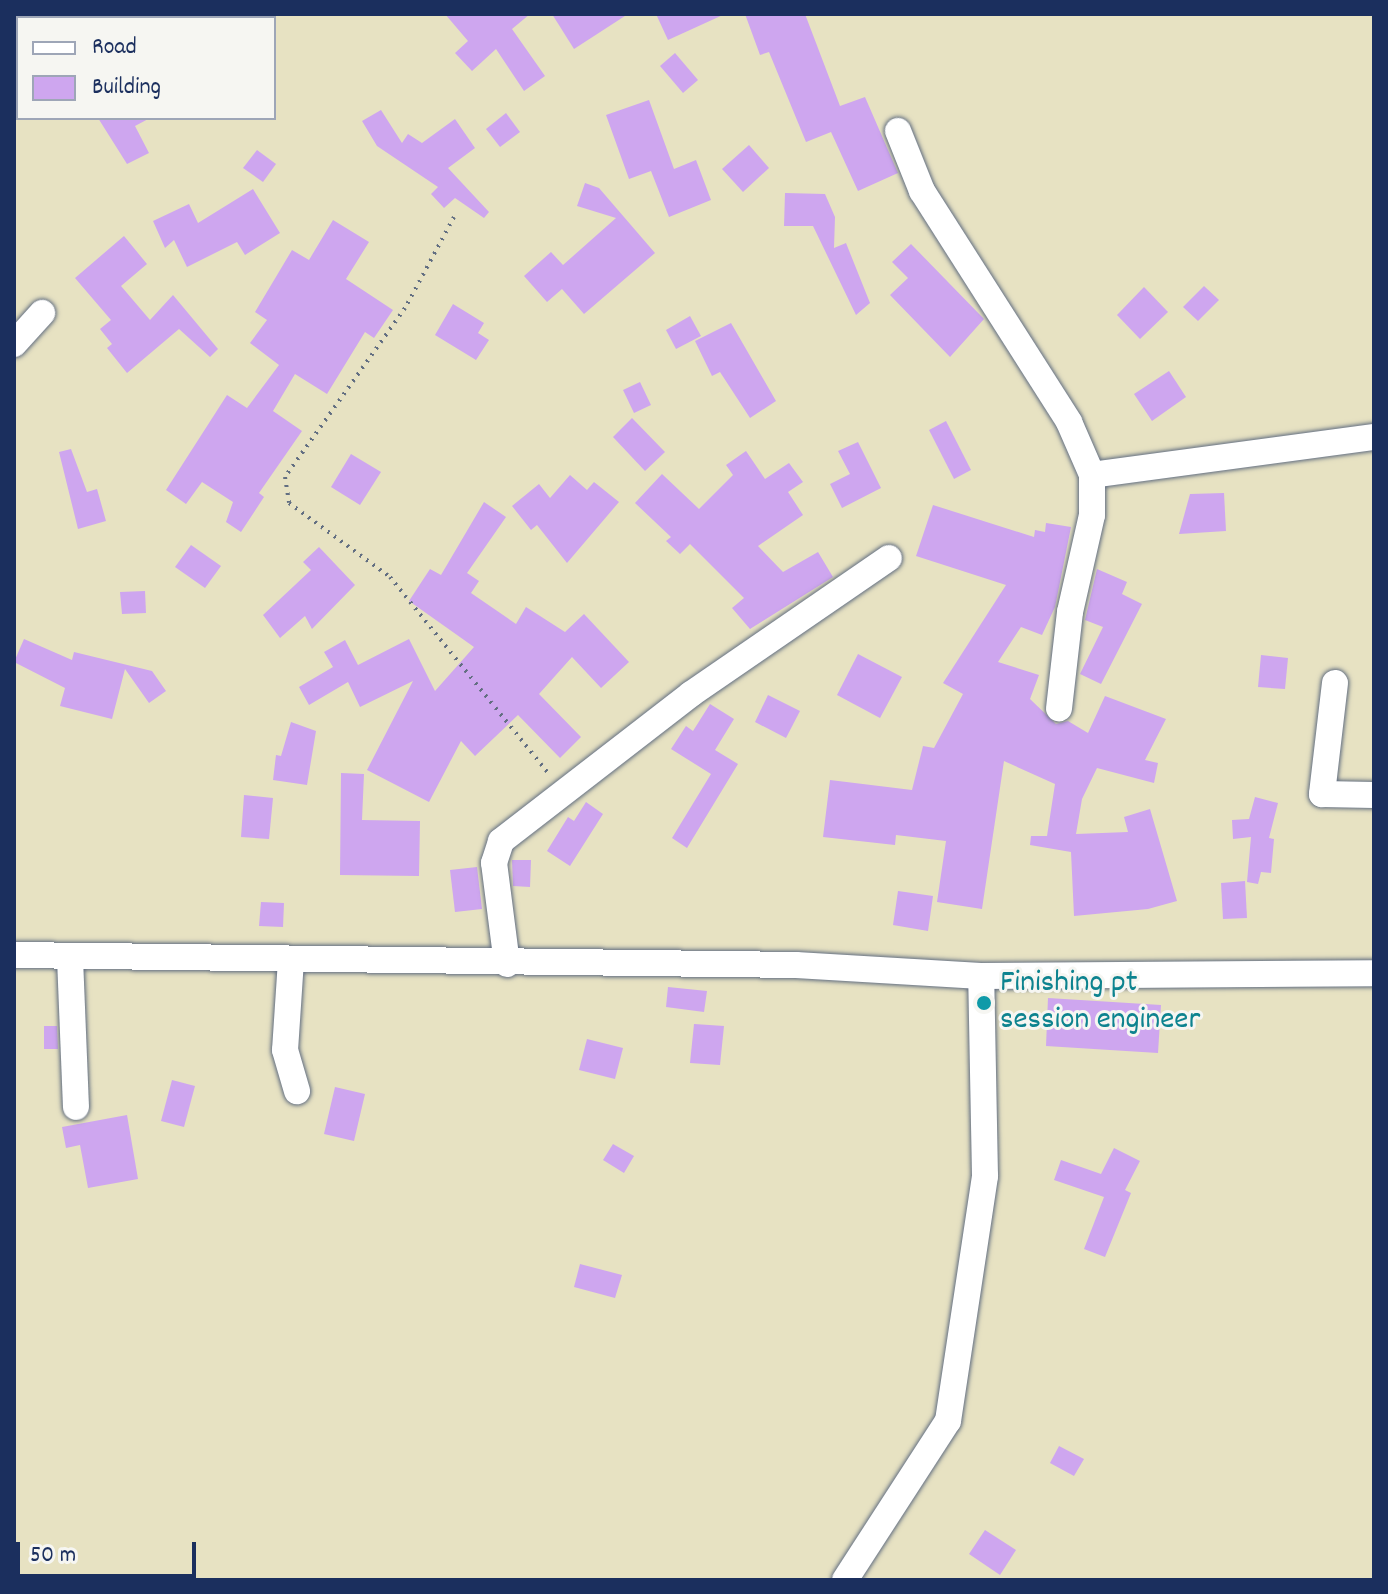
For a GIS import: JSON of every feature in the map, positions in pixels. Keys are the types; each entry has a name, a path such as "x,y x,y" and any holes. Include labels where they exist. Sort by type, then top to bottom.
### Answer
{"street":[{"path":"898,131 922,191 1069,422 1092,475 1092,515 1070,612 1059,708"},
{"path":"14,344 42,313"},
{"path":"1092,475 1374,437"},
{"path":"507,964 494,863 501,841 562,790 889,558"},
{"path":"1335,683 1322,794 1374,795"},
{"path":"14,955 507,964 796,965 981,976 1374,973"},
{"path":"70,958 76,1107"},
{"path":"291,960 285,1050 297,1091"},
{"path":"845,1580 948,1421 985,1176 981,976"}],"path":[{"path":"454,217 405,308 285,477 289,503 390,577 562,790"}],"building":[{"path":"445,14 530,14 512,29 545,76 524,91 496,49 472,71 455,53 468,41"},
{"path":"552,14 628,14 574,49"},
{"path":"656,14 725,14 668,40"},
{"path":"745,14 805,14 840,106 865,97 898,173 858,191 831,132 806,142 769,52 760,55"},
{"path":"675,53 698,80 683,93 660,66"},
{"path":"649,100 674,169 696,160 711,200 669,217 651,171 629,179 606,115"},
{"path":"381,110 402,143 408,134 422,143 455,119 475,148 448,168 489,212 484,218 455,198 444,208 431,194 438,187 377,146 362,121"},
{"path":"506,113 520,132 500,147 486,129"},
{"path":"99,120 146,120 135,126 149,153 127,164"},
{"path":"749,145 769,168 743,192 722,169"},
{"path":"257,150 276,164 263,182 243,168"},
{"path":"585,183 599,188 655,253 584,314 562,289 547,302 524,276 551,252 563,265 616,218 577,206"},
{"path":"253,189 280,233 245,255 237,242 187,267 174,240 165,248 153,221 189,204 198,223"},
{"path":"785,193 825,194 835,217 834,248 846,243 870,303 856,315 813,226 784,226"},
{"path":"333,220 369,242 346,279 393,310 374,338 365,332 327,394 295,374 273,411 302,431 259,493 264,497 241,532 226,522 233,502 202,482 186,504 166,490 227,395 247,408 279,365 250,343 267,320 255,312 292,250 309,260"},
{"path":"124,236 147,264 121,286 150,320 173,295 218,349 210,357 179,329 127,373 107,348 112,344 100,329 111,320 75,278"},
{"path":"911,244 984,319 950,357 890,295 908,278 892,262"},
{"path":"1204,286 1219,300 1198,321 1183,307"},
{"path":"1144,287 1168,312 1140,339 1117,315"},
{"path":"453,304 484,323 478,333 489,340 476,360 435,335"},
{"path":"690,316 701,336 676,349 666,330"},
{"path":"731,323 776,401 750,418 720,372 712,376 695,341"},
{"path":"1169,371 1186,397 1152,421 1134,394"},
{"path":"640,382 651,405 634,413 623,390"},
{"path":"632,418 665,452 645,471 613,437"},
{"path":"946,421 971,470 954,479 929,430"},
{"path":"858,442 881,488 842,508 830,484 850,474 838,451"},
{"path":"71,449 87,492 97,489 106,521 78,529 59,452"},
{"path":"746,451 765,479 789,463 803,482 788,492 803,515 758,546 783,572 818,552 833,577 750,629 732,608 744,598 690,544 680,554 666,541 671,537 635,503 662,474 699,509 733,475 726,465"},
{"path":"351,454 381,472 360,505 331,487"},
{"path":"570,475 587,490 594,482 619,502 567,563 537,525 531,530 512,506 539,484 550,498"},
{"path":"1224,493 1226,531 1179,534 1190,494"},
{"path":"484,502 506,517 467,573 479,581 471,593 516,624 526,607 565,632 584,614 629,662 601,688 572,657 539,694 581,737 560,758 518,715 475,756 461,741 429,802 367,770 413,681 360,707 348,682 309,705 299,687 333,667 324,652 345,640 358,665 409,639 435,691 474,647 409,601 430,569 441,575"},
{"path":"933,505 1034,537 1035,530 1045,532 1046,523 1071,527 1055,607 1042,635 1021,627 998,662 1039,675 1030,699 1056,724 1068,721 1088,733 1105,696 1166,719 1145,760 1158,763 1154,783 1097,768 1082,799 1076,834 1128,832 1124,817 1150,809 1177,901 1148,909 1074,916 1071,852 1030,845 1031,836 1047,836 1055,784 1004,761 982,909 937,902 946,841 896,835 895,845 823,837 830,780 912,790 923,746 934,748 963,694 943,683 1006,585 916,556"},
{"path":"191,545 221,566 205,588 175,567"},
{"path":"319,547 355,585 312,629 305,616 280,638 263,615 311,570 303,562"},
{"path":"1097,569 1127,582 1122,594 1142,604 1101,684 1080,674 1103,627 1085,620"},
{"path":"145,591 146,613 122,614 120,592"},
{"path":"24,639 72,660 74,652 152,671 166,691 149,703 125,669 112,719 60,706 65,688 14,662"},
{"path":"858,654 902,677 880,718 837,695"},
{"path":"1261,655 1288,658 1285,689 1258,687"},
{"path":"768,695 800,711 786,738 755,722"},
{"path":"710,704 734,719 715,750 738,764 687,848 672,838 711,774 671,749 686,726 693,731"},
{"path":"291,722 316,731 307,785 273,780 276,755 281,756"},
{"path":"341,773 364,774 362,820 420,821 419,876 340,875"},
{"path":"244,795 273,798 269,839 241,837"},
{"path":"1255,797 1278,803 1269,838 1274,839 1271,873 1261,872 1258,884 1247,882 1251,837 1233,839 1232,820 1249,819"},
{"path":"586,802 603,814 570,866 547,851 568,817 574,821"},
{"path":"512,860 531,860 530,887 513,886"},
{"path":"477,867 482,909 455,912 450,870"},
{"path":"1245,881 1247,918 1223,919 1221,883"},
{"path":"898,891 933,896 928,931 893,925"},
{"path":"261,902 284,903 283,927 259,926"},
{"path":"668,987 707,991 704,1012 666,1007"},
{"path":"1048,998 1161,1005 1158,1053 1046,1046"},
{"path":"694,1024 724,1026 720,1065 690,1063"},
{"path":"44,1026 57,1026 58,1049 44,1049"},
{"path":"587,1039 623,1048 615,1079 579,1070"},
{"path":"172,1080 195,1086 184,1127 161,1121"},
{"path":"335,1087 365,1094 354,1141 324,1134"},
{"path":"127,1115 138,1179 88,1188 80,1145 66,1148 62,1127"},
{"path":"613,1144 634,1156 624,1173 603,1160"},
{"path":"1114,1148 1140,1161 1125,1190 1131,1193 1105,1257 1084,1249 1104,1197 1054,1180 1061,1160 1101,1174"},
{"path":"580,1264 622,1275 615,1298 574,1287"},
{"path":"1059,1446 1084,1459 1074,1476 1050,1463"},
{"path":"985,1530 1016,1550 1000,1575 969,1554"}],"place":[{"name":"Finishing pt session engineer","path":"984,1003"}]}
